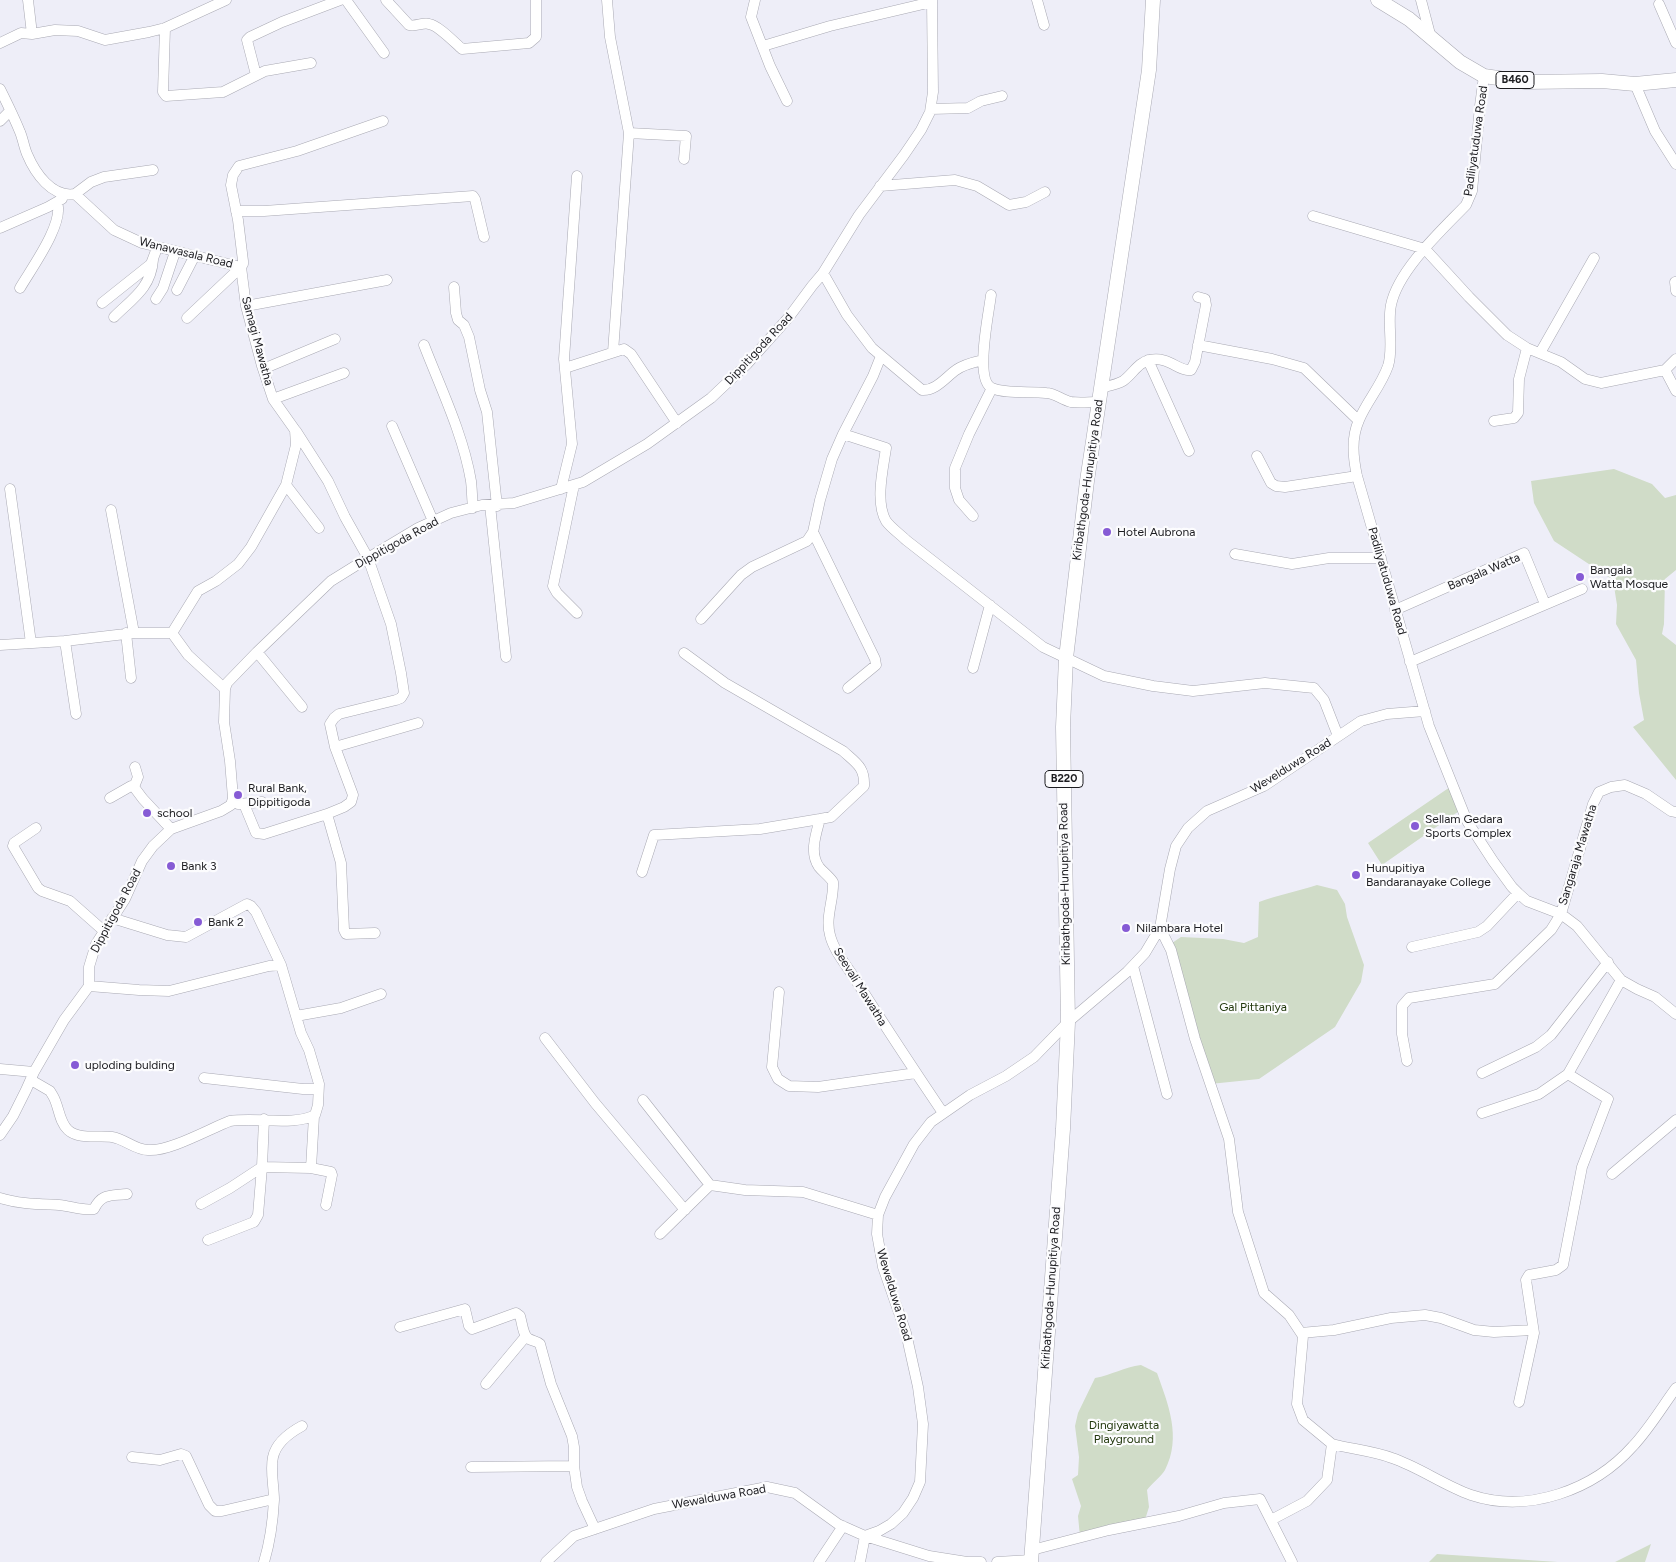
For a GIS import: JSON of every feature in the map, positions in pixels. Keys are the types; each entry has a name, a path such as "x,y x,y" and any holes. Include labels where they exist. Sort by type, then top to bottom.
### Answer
{"main road":[{"name":"Kiribathgoda-Hunupitiya Road","path":"1031,1557 1061,1158 1068,1022 1063,727 1066,658 1086,481 1149,70 1153,0"},
{"name":"B460","path":"1378,0 1409,19 1460,62 1484,76 1526,82 1602,81 1635,84 1676,80"}],"street":[{"path":"28,0 32,34"},
{"path":"0,43 22,33 32,34 55,30 78,31 105,40 165,28 226,0"},
{"path":"256,75 247,40 250,37 282,22 340,0"},
{"path":"346,0 384,53"},
{"path":"386,0 409,25 414,26 428,23 434,25 462,49 529,43 536,37 536,0"},
{"path":"607,0 610,37 629,133 613,352"},
{"path":"755,0 751,17 770,66 788,101"},
{"path":"1037,0 1044,26"},
{"path":"1420,0 1431,38"},
{"path":"763,46 830,26 932,1"},
{"name":"Dippitigoda Road","path":"225,689 228,683 258,652 331,581 418,528 450,513 514,503 584,482 648,444 711,398 747,364 790,317 823,273 858,216 921,130 931,109 933,92 932,1"},
{"path":"1659,4 1676,43"},
{"path":"165,28 164,92 166,96 223,92 265,71 310,63"},
{"name":"Padiliyatuduwa Road","path":"1484,76 1472,191 1466,205 1424,249 1403,278 1397,290 1392,304 1388,364 1384,376 1358,420 1353,444 1357,476 1429,726 1467,822 1493,861 1518,893 1528,901 1561,914 1577,926 1621,980 1656,997 1676,1014"},
{"path":"1635,84 1655,131 1676,164"},
{"name":"Wanawasala Road","path":"0,89 27,155 40,178 56,191 72,195 114,230 142,243 194,257 240,266"},
{"path":"931,109 968,108 981,101 1002,96"},
{"path":"0,121 10,111"},
{"name":"Samagi Mawatha","path":"335,747 330,724 334,718 340,714 401,698 404,693 401,673 391,624 368,558 345,517 328,481 273,399 246,306 240,266 244,261 231,185 233,174 239,166 297,151 383,121"},
{"path":"629,133 686,136 684,159"},
{"path":"0,228 48,207 72,195 91,182 104,177 153,170"},
{"path":"562,489 572,444 564,359 577,176"},
{"path":"880,186 955,180 977,186 1009,205 1026,202 1046,192"},
{"path":"236,211 264,211 473,196 484,237"},
{"path":"20,288 55,227 59,214 57,202"},
{"path":"1313,216 1424,249 1468,297 1507,335 1527,348 1560,362 1585,378 1601,383 1665,370 1676,359"},
{"path":"114,317 144,287 152,272 157,248"},
{"path":"156,299 163,288 175,252"},
{"path":"177,290 194,257"},
{"path":"1540,353 1594,258"},
{"path":"102,304 151,264 153,260"},
{"path":"187,318 240,266"},
{"path":"823,273 859,332 872,348 922,390 932,389 957,369 983,360"},
{"path":"246,306 387,280"},
{"path":"454,287 458,320 464,326 469,337 480,390 487,412 506,657"},
{"path":"991,295 983,360 987,384 992,388 1004,391 1049,393 1071,402 1099,395 1121,382 1140,364 1148,360 1168,361 1185,370 1191,370 1195,362 1206,301 1198,297"},
{"path":"263,369 336,340"},
{"path":"424,344 464,453 471,481 473,508"},
{"path":"1198,345 1272,359 1304,368 1358,420"},
{"path":"1494,420 1514,418 1518,413 1519,379 1527,348"},
{"path":"565,368 624,349 631,354 677,423"},
{"path":"701,619 742,575 752,567 807,541 813,532 832,460 882,356"},
{"path":"1148,360 1189,451"},
{"path":"1665,370 1676,391"},
{"path":"273,399 344,373"},
{"path":"973,516 959,500 955,468 969,434 992,388"},
{"path":"392,426 434,521"},
{"path":"172,633 198,591 216,581 238,564 251,547 286,485 296,444 295,430"},
{"path":"843,434 886,448 880,484 886,521 906,540 1043,647 1104,676 1153,686 1193,690 1265,683 1314,688 1324,700 1338,736"},
{"path":"1257,456 1271,482 1276,486 1285,487 1357,476"},
{"path":"286,485 319,528"},
{"path":"574,485 552,586 577,613"},
{"path":"10,489 31,643"},
{"path":"111,510 130,633 131,678"},
{"path":"813,532 875,659 876,664 848,688"},
{"name":"Bangala Watta","path":"1395,610 1524,553 1545,604"},
{"path":"1235,554 1292,564 1329,558 1381,558"},
{"path":"1410,662 1582,588"},
{"path":"973,668 990,606"},
{"path":"0,644 65,641 130,633 172,633"},
{"path":"172,633 188,655 225,689 224,722 233,798 230,807"},
{"path":"65,641 76,714"},
{"path":"258,652 302,707"},
{"path":"642,872 654,835 760,829 820,820 831,817 864,786 864,776 859,765 843,751 725,682 684,653"},
{"name":"Wevelduwa Road","path":"1068,1022 1145,954 1160,928 1176,846 1188,828 1208,811 1264,786 1361,721 1387,714 1425,711"},
{"path":"244,804 258,834 264,834 327,814 352,802 353,795 335,747 418,723"},
{"path":"110,798 134,786 138,778 135,767"},
{"name":"Sangaraja Mawatha","path":"1561,914 1593,804 1599,792 1611,787 1624,785 1646,794 1670,811 1676,812"},
{"path":"134,786 143,799 171,829"},
{"name":"Dippitigoda Road","path":"0,1135 13,1116 32,1076 64,1020 88,986 89,967 94,950 125,899 142,861 153,846 171,829 230,807 262,802"},
{"path":"327,814 342,863 344,930 346,934 375,933"},
{"name":"Seevali Mawatha","path":"820,820 815,837 814,857 819,867 833,882 832,903 828,918 830,937 882,1021 943,1113"},
{"path":"36,828 14,843 13,846 38,888 70,900 105,932"},
{"path":"1412,947 1478,932 1487,926 1518,893"},
{"path":"112,918 167,935 186,937 247,904 256,912 281,965 316,1076 318,1105 314,1116 311,1168"},
{"path":"1407,1061 1402,1034 1402,1006 1409,998 1495,984 1551,930 1561,914"},
{"path":"1160,928 1171,950 1195,1039 1228,1139 1238,1212 1264,1293 1289,1315 1303,1336 1297,1404 1304,1420 1332,1444 1391,1458 1471,1495 1499,1501 1526,1501 1552,1496 1584,1484 1618,1462 1634,1445 1676,1388"},
{"path":"1482,1073 1536,1047 1551,1035 1608,962"},
{"path":"88,986 169,991 269,966 281,965"},
{"path":"1133,966 1168,1094"},
{"path":"1482,1113 1539,1094 1568,1074 1621,980"},
{"path":"778,992 772,1067 778,1078 789,1086 818,1088 916,1073"},
{"path":"296,1016 340,1008 381,994"},
{"name":"Wewelduwa Road","path":"864,1536 879,1531 891,1524 903,1513 913,1498 920,1482 922,1457 923,1424 918,1387 906,1333 883,1267 877,1234 878,1214 885,1197 914,1144 931,1122 970,1095 1006,1076 1034,1057 1068,1022"},
{"path":"545,1038 595,1103 685,1210"},
{"path":"0,1069 32,1076 50,1092 54,1096 64,1126 69,1132 77,1136 113,1137 147,1150 164,1149 230,1120 298,1120 314,1116"},
{"path":"1519,1402 1530,1354 1533,1330 1526,1280 1529,1275 1556,1270 1563,1265 1582,1167 1608,1099 1568,1074"},
{"path":"204,1078 318,1089"},
{"path":"643,1100 710,1186 745,1190 803,1192 878,1214"},
{"path":"208,1240 254,1222 258,1215 264,1119"},
{"path":"1612,1174 1676,1120"},
{"path":"201,1204 262,1167 311,1168 331,1172 326,1205"},
{"path":"660,1234 710,1186"},
{"path":"0,1198 20,1203 86,1210 94,1209 99,1200 104,1196 127,1194"},
{"path":"400,1327 465,1309 469,1326 472,1329 516,1314 520,1316 526,1336 540,1344 551,1384 572,1436 577,1487 595,1529"},
{"path":"1301,1333 1334,1330 1391,1318 1425,1315 1441,1318 1474,1330 1494,1332 1533,1330"},
{"path":"486,1384 526,1336"},
{"path":"264,1562 274,1499 273,1457 284,1439 302,1426"},
{"path":"1271,1520 1307,1501 1327,1480 1332,1444"},
{"path":"132,1457 160,1460 181,1454 186,1456 209,1504 215,1510 222,1511 274,1499"},
{"path":"471,1467 574,1466"},
{"name":"Wewalduwa Road","path":"546,1562 574,1536 654,1509 768,1487 795,1493 843,1526 864,1536 928,1556 967,1562 981,1562"},
{"path":"997,1562 1031,1557 1109,1530 1179,1516 1224,1503 1260,1499 1292,1562"},
{"path":"819,1562 843,1526"},
{"path":"860,1562 864,1536"}],"green space":[{"path":"1614,469 1652,484 1665,498 1676,495 1676,570 1665,579 1662,634 1676,645 1676,780 1633,727 1644,720 1636,660 1616,624 1617,605 1613,580 1554,541 1534,503 1531,481"},
{"name":"Sellam Gedara Sports Complex","path":"1453,785 1462,809 1382,865 1368,843"},
{"name":"Gal Pittaniya","path":"1317,885 1337,890 1345,904 1347,917 1364,965 1361,982 1335,1027 1259,1079 1210,1084 1169,945 1181,937 1223,939 1244,943 1258,937 1259,902"},
{"name":"Dingiyawatta Playground","path":"1141,1365 1157,1373 1169,1409 1173,1433 1170,1458 1163,1473 1147,1490 1149,1507 1144,1523 1080,1537 1078,1516 1081,1506 1072,1479 1078,1475 1079,1457 1075,1426 1078,1413 1095,1378"},
{"path":"1651,1544 1645,1562 1615,1562"},
{"path":"1437,1554 1558,1562 1429,1562"}],"place":[{"name":"Hotel Aubrona","path":"1107,532"},
{"name":"Bangala Watta Mosque","path":"1580,577"},
{"name":"Rural Bank, Dippitigoda","path":"238,795"},
{"name":"school","path":"147,813"},
{"name":"Sellam Gedara Sports Complex","path":"1415,826"},
{"name":"Bank 3","path":"171,866"},
{"name":"Hunupitiya Bandaranayake College","path":"1356,875"},
{"name":"Bank 2","path":"198,922"},
{"name":"Nilambara Hotel","path":"1126,928"},
{"name":"uploding bulding","path":"75,1065"}]}
